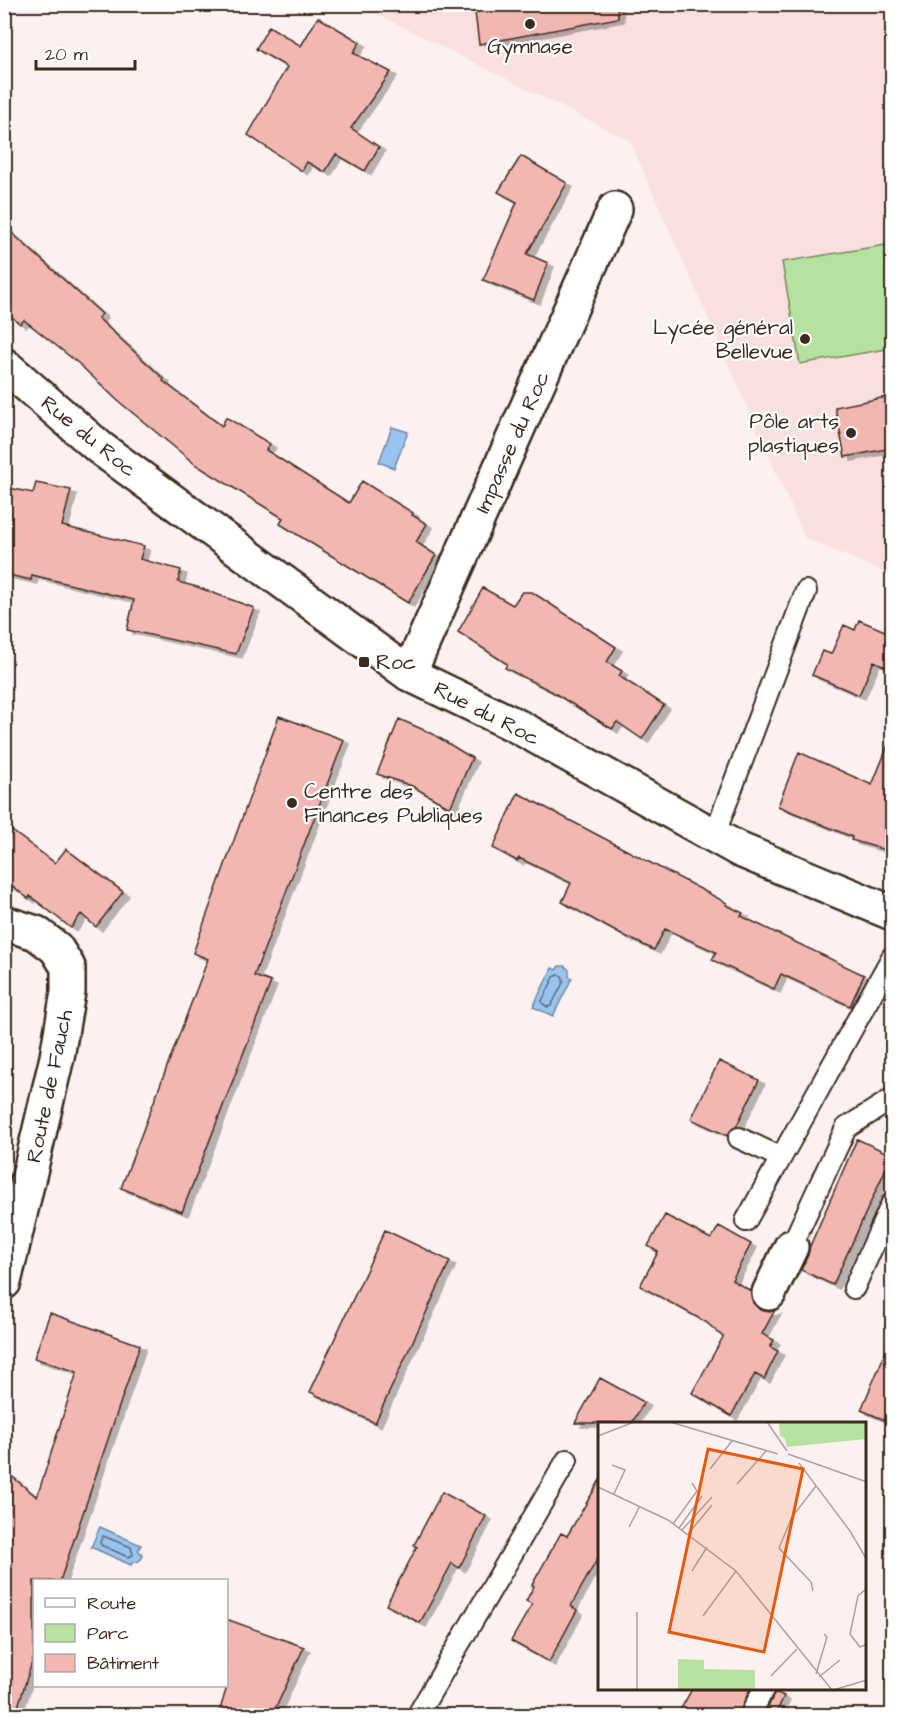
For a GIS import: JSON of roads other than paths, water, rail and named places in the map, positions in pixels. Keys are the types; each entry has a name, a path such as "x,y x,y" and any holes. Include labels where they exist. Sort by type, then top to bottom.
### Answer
{"street":[{"name":"Impasse du Roc","path":"409,674 615,209"},
{"name":"Rue du Roc","path":"4,365 100,448 409,674 517,726 740,850 892,913"},
{"name":"Route de Fauch","path":"4,923 36,933 56,948 68,968 68,992 57,1057 4,1282"},
{"path":"769,1293 791,1247"}],"lane":[{"path":"714,836 806,591"},
{"path":"746,1221 892,957"},
{"path":"791,1247 846,1128 892,1099"},
{"path":"738,1138 780,1157"},
{"path":"854,1288 892,1203"},
{"path":"417,1716 567,1460"},
{"path":"750,1716 763,1690"}],"water":[{"path":"392,427 408,432 394,468 379,462"},
{"path":"559,966 565,966 572,978 553,1016 533,1007 552,968 556,970"},
{"path":"100,1527 141,1545 138,1550 142,1558 131,1565 91,1547"}],"place":[{"name":"Gymnase","path":"530,24"},
{"name":"Lycée général Bellevue","path":"805,339"},
{"name":"Pôle arts plastiques","path":"851,433"},
{"name":"Roc","path":"364,662"},
{"name":"Centre des Finances Publiques","path":"292,803"}]}
